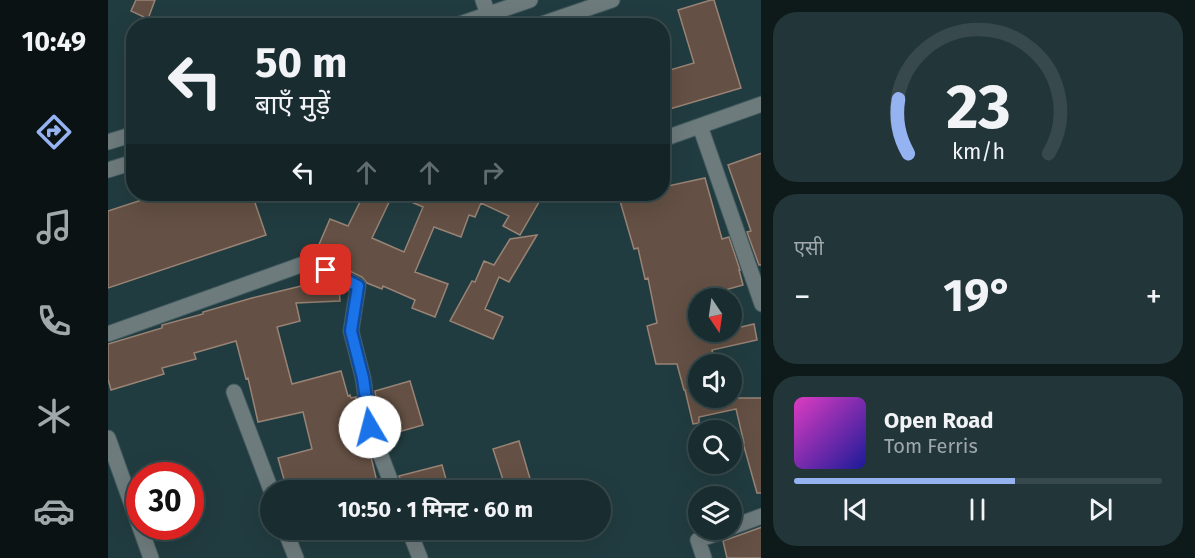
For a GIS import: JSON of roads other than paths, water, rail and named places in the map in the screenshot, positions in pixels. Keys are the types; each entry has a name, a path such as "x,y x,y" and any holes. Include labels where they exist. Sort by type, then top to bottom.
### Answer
{"street":[{"path":"488,13 530,0"},
{"path":"559,18 612,0"},
{"path":"670,137 761,104"},
{"path":"700,126 761,301"},
{"path":"108,142 126,136"},
{"path":"108,170 126,164"},
{"path":"108,334 309,262 358,286 351,331 363,378 370,427 390,480"},
{"path":"234,392 267,480"},
{"path":"108,438 113,469 151,558"},
{"path":"742,523 761,516"},
{"path":"289,540 296,558"},
{"path":"413,540 420,558"},
{"path":"698,540 704,558"}]}
